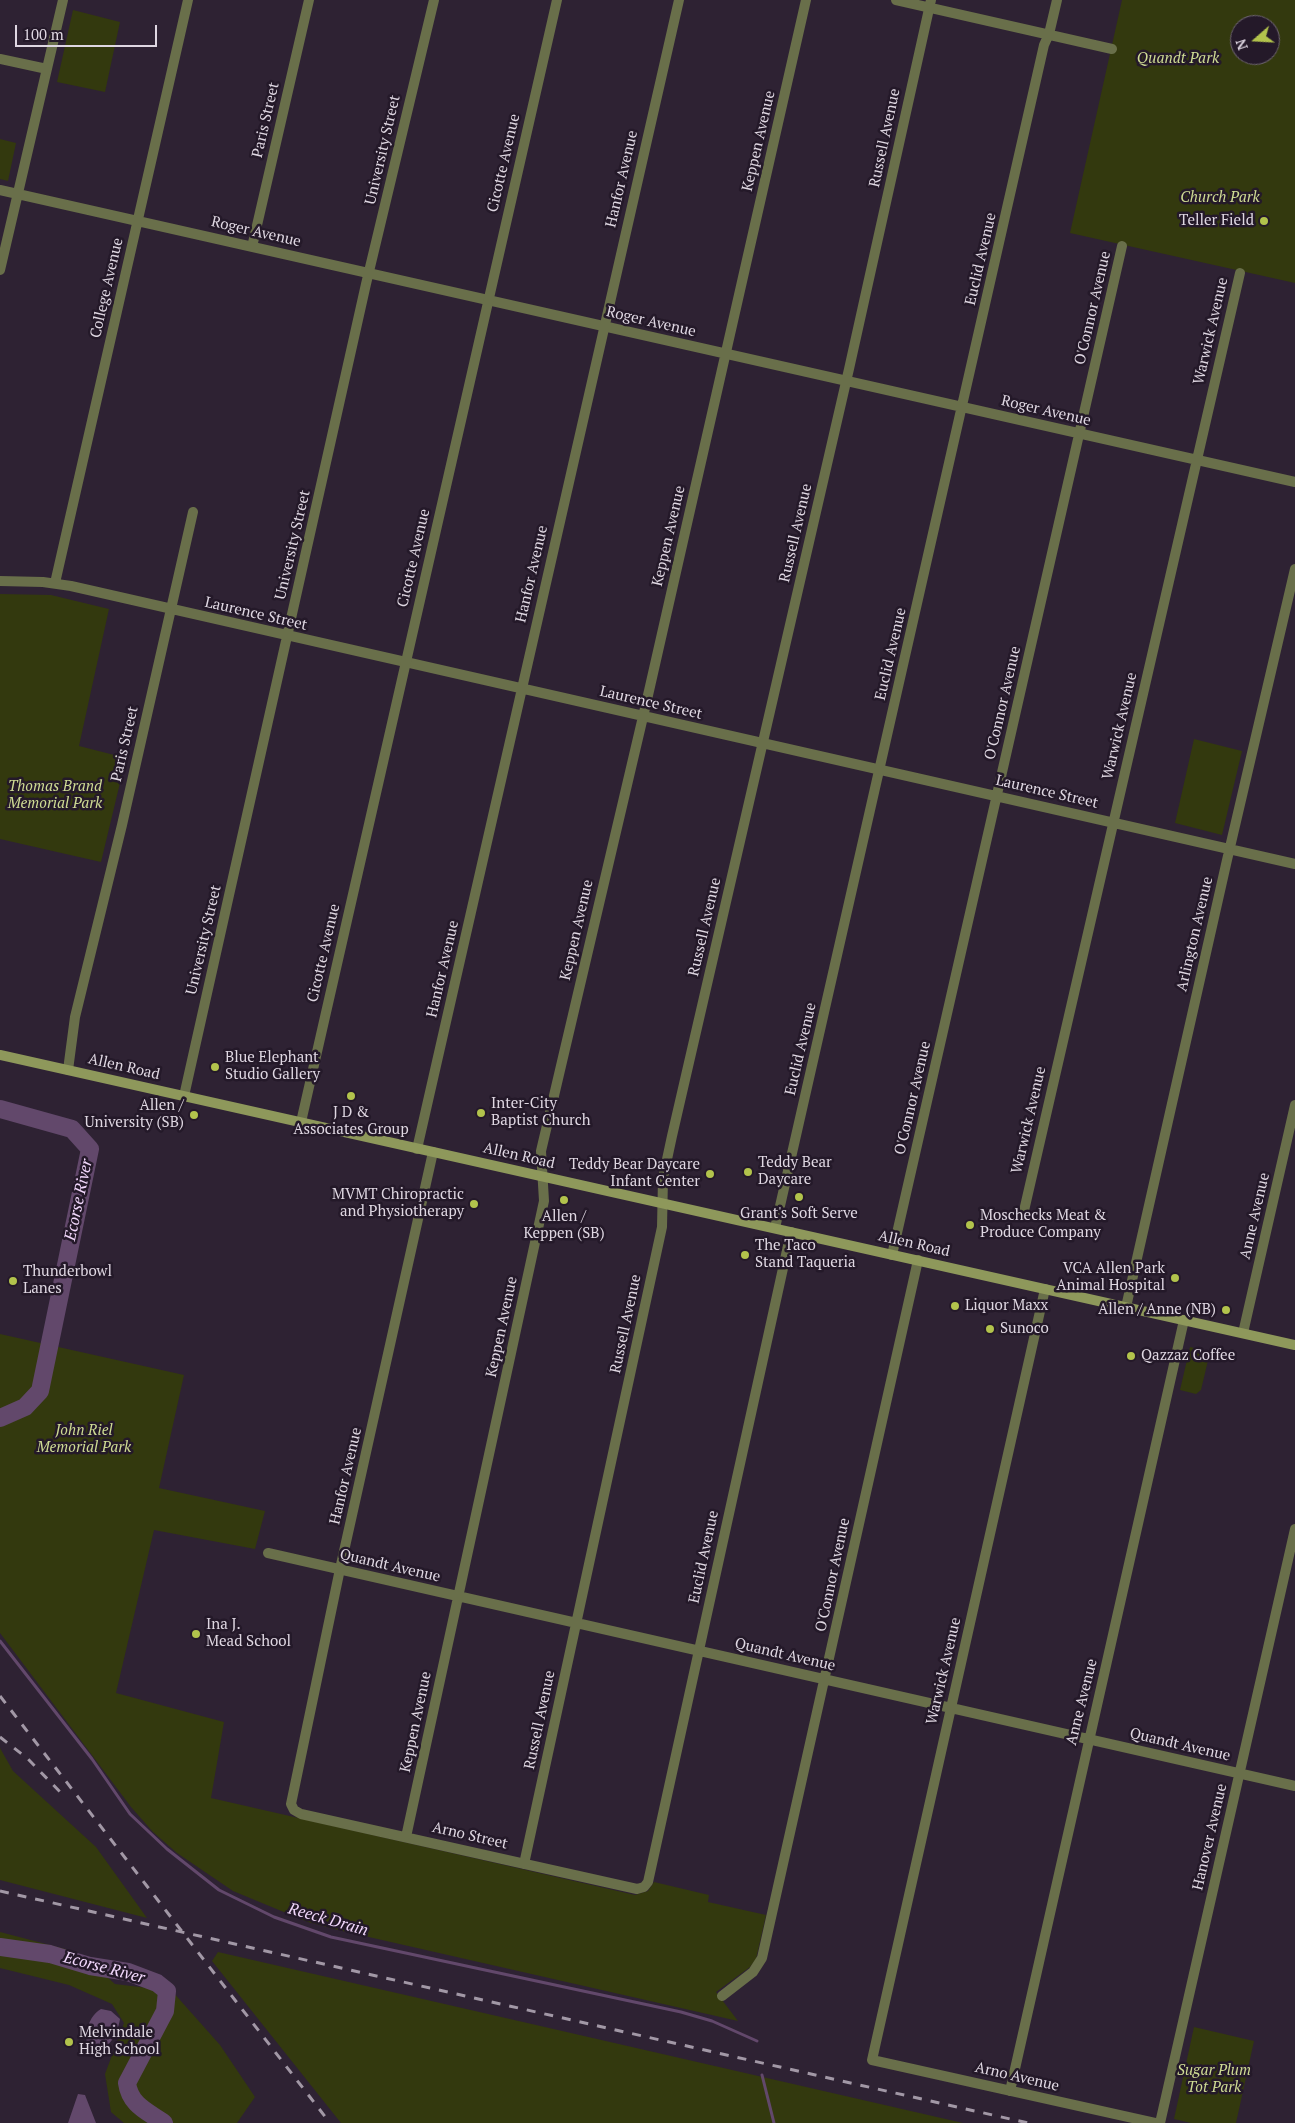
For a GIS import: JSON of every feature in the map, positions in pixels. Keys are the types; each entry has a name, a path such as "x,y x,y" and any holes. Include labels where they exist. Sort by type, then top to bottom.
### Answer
{"main road":[{"name":"Allen Road","path":"0,1055 1295,1345"}],"street":[{"path":"0,270 63,0"},
{"name":"College Avenue","path":"55,584 188,0"},
{"name":"Paris Street","path":"252,247 309,0"},
{"name":"University Street","path":"184,1096 369,273 434,0"},
{"name":"Cicotte Avenue","path":"301,1122 557,0"},
{"name":"Keppen Avenue","path":"406,1837 544,1201 541,1151 643,717 806,0"},
{"path":"896,0 930,4 1112,49"},
{"name":"Euclid Avenue","path":"775,1228 963,408 1044,44 1049,34 1057,0"},
{"name":"Hanfor Avenue","path":"417,1149 678,3"},
{"name":"Russell Avenue","path":"524,1864 662,1227 663,1178 670,1145 846,381 930,4"},
{"path":"0,58 47,69"},
{"name":"Roger Avenue","path":"0,190 1295,482"},
{"name":"O'Connor Avenue","path":"892,1255 1122,246"},
{"name":"Warwick Avenue","path":"1023,1215 1240,273"},
{"name":"Paris Street","path":"68,1070 75,1017 172,610 172,598 193,512"},
{"name":"Arlington Avenue","path":"1126,1307 1295,569"},
{"name":"Laurence Street","path":"0,581 55,584 1295,864"},
{"name":"Anne Avenue","path":"1243,1333 1295,1105"},
{"name":"Hanfor Avenue","path":"292,1807 290,1801 433,1152"},
{"name":"Euclid Avenue","path":"644,1887 648,1882 792,1232"},
{"name":"O'Connor Avenue","path":"722,1996 753,1972 762,1958 918,1260"},
{"name":"Warwick Avenue","path":"872,2060 1045,1289"},
{"name":"Anne Avenue","path":"1010,2091 1184,1320"},
{"name":"Hanover Avenue","path":"1160,2123 1295,1529"},
{"name":"Quandt Avenue","path":"268,1553 1295,1786"},
{"name":"Arno Street","path":"292,1807 300,1814 637,1889 644,1887"},
{"name":"Arno Avenue","path":"872,2060 1155,2123"}],"green space":[{"path":"1122,0 1295,0 1295,283 1070,233"},
{"path":"73,10 120,22 105,92 57,82"},
{"path":"0,139 16,143 8,181 0,179"},
{"name":"Thomas Brand Memorial Park","path":"0,594 51,595 109,609 79,746 126,758 101,862 0,839"},
{"path":"1194,739 1242,751 1222,835 1175,823"},
{"name":"John Riel Memorial Park","path":"0,1334 184,1375 159,1488 265,1511 255,1549 154,1530 116,1693 224,1722 211,1798 635,1895 648,1891 654,1882 709,1895 708,1902 766,1915 756,1959 750,1967 716,1992 738,2021 308,1922 233,1891 177,1853 153,1832 131,1807 0,1633"},
{"path":"1190,1347 1210,1352 1201,1390 1196,1394 1180,1390"},
{"path":"0,1748 13,1771 96,1847 147,1918 0,1880"},
{"path":"0,1932 69,1950 92,1964 115,1984 172,1991 220,2045 255,2097 237,2123 124,2123 111,2112 105,2074 124,2023 112,2004 69,1985 0,1968"},
{"path":"218,1952 963,2123 341,2123 212,1961"},
{"name":"Sugar Plum Tot Park","path":"1194,2027 1254,2041 1236,2123 1191,2123 1174,2119"}],"shaded area":[{"path":"101,2009 111,2011 120,2019 112,2040 95,2055 90,2051 86,2039 92,2018"},
{"path":"78,2094 85,2095 96,2123 68,2123"}],"waterway":[{"name":"Ecorse River","path":"0,1109 72,1129 90,1149 40,1391 25,1407 0,1418"},
{"name":"Reeck Drain","path":"0,1641 92,1759 130,1814 167,1849 219,1890 274,1917 331,1937 681,2012 712,2021 757,2041"},
{"name":"Ecorse River","path":"0,1947 50,1954 90,1966 128,1972 157,1983 167,1991 165,2011 127,2083 132,2097 140,2107 164,2123"},
{"name":"Reeck Drain","path":"762,2075 774,2123"}],"railway":[{"path":"0,1696 330,2123"},
{"path":"0,1737 28,1759 65,1797"},
{"path":"0,1891 1028,2123"}],"place":[{"name":"Teller Field","path":"1264,221"},
{"name":"Blue Elephant Studio Gallery","path":"215,1067"},
{"name":"J D & Associates Group","path":"351,1096"},
{"name":"Inter-City Baptist Church","path":"481,1113"},
{"name":"Allen / University (SB)","path":"194,1115"},
{"name":"Teddy Bear Daycare","path":"748,1172"},
{"name":"Teddy Bear Daycare Infant Center","path":"710,1174"},
{"name":"Grant's Soft Serve","path":"799,1197"},
{"name":"Allen / Keppen (SB)","path":"564,1200"},
{"name":"MVMT Chiropractic and Physiotherapy","path":"474,1204"},
{"name":"Moschecks Meat & Produce Company","path":"970,1225"},
{"name":"The Taco Stand Taqueria","path":"745,1255"},
{"name":"VCA Allen Park Animal Hospital","path":"1175,1278"},
{"name":"Thunderbowl Lanes","path":"13,1281"},
{"name":"Liquor Maxx","path":"955,1306"},
{"name":"Allen / Anne (NB)","path":"1226,1310"},
{"name":"Sunoco","path":"990,1329"},
{"name":"Qazzaz Coffee","path":"1131,1356"},
{"name":"Ina J. Mead School","path":"196,1634"},
{"name":"Melvindale High School","path":"69,2042"}],"park label":[{"name":"Quandt Park","path":"1178,59"},
{"name":"Church Park","path":"1220,198"}]}
